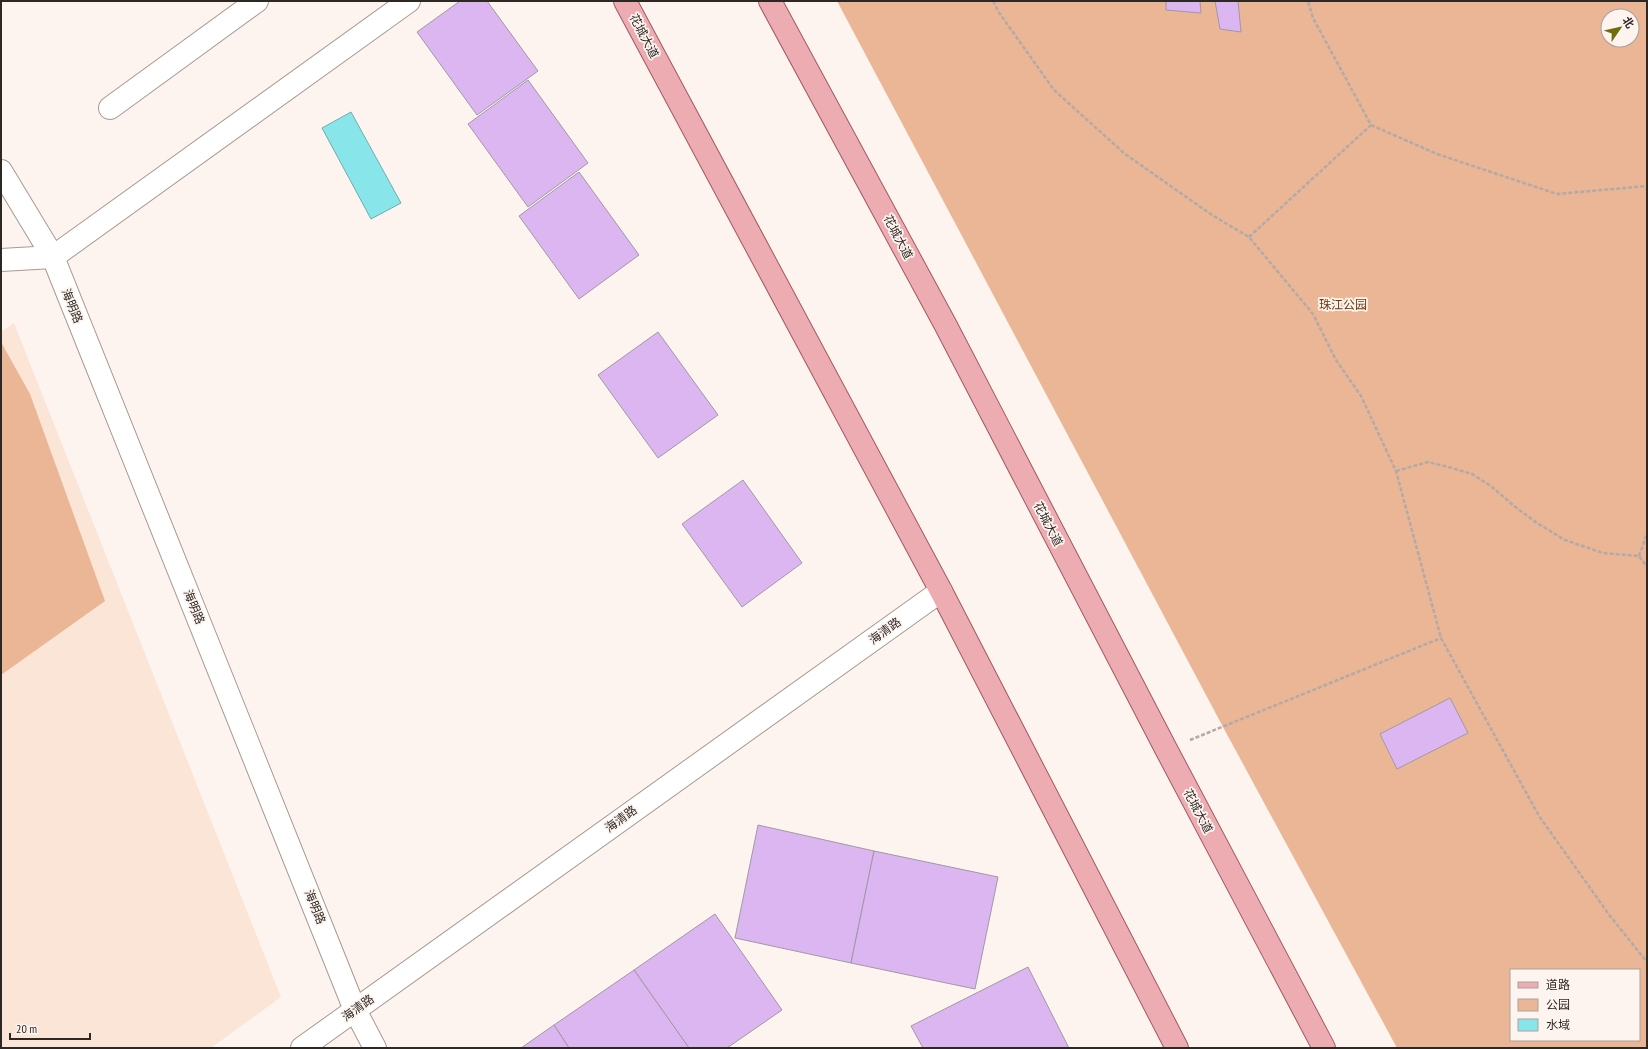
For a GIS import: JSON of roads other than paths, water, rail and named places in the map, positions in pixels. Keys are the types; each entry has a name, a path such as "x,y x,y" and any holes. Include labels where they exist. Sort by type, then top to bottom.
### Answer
{"main road":[{"name":"花城大道","path":"625,1 941,591 1176,1048"},
{"name":"花城大道","path":"770,1 945,324 1166,749 1324,1048"}],"street":[{"path":"110,108 257,1"},
{"path":"1,260 53,257 409,1"},
{"name":"海明路","path":"1,171 53,257 355,1010 375,1048"},
{"name":"海清路","path":"302,1048 941,591"}],"water":[{"path":"351,112 401,203 371,219 322,128"}],"park label":[{"name":"珠江公园","path":"1343,305"}]}
